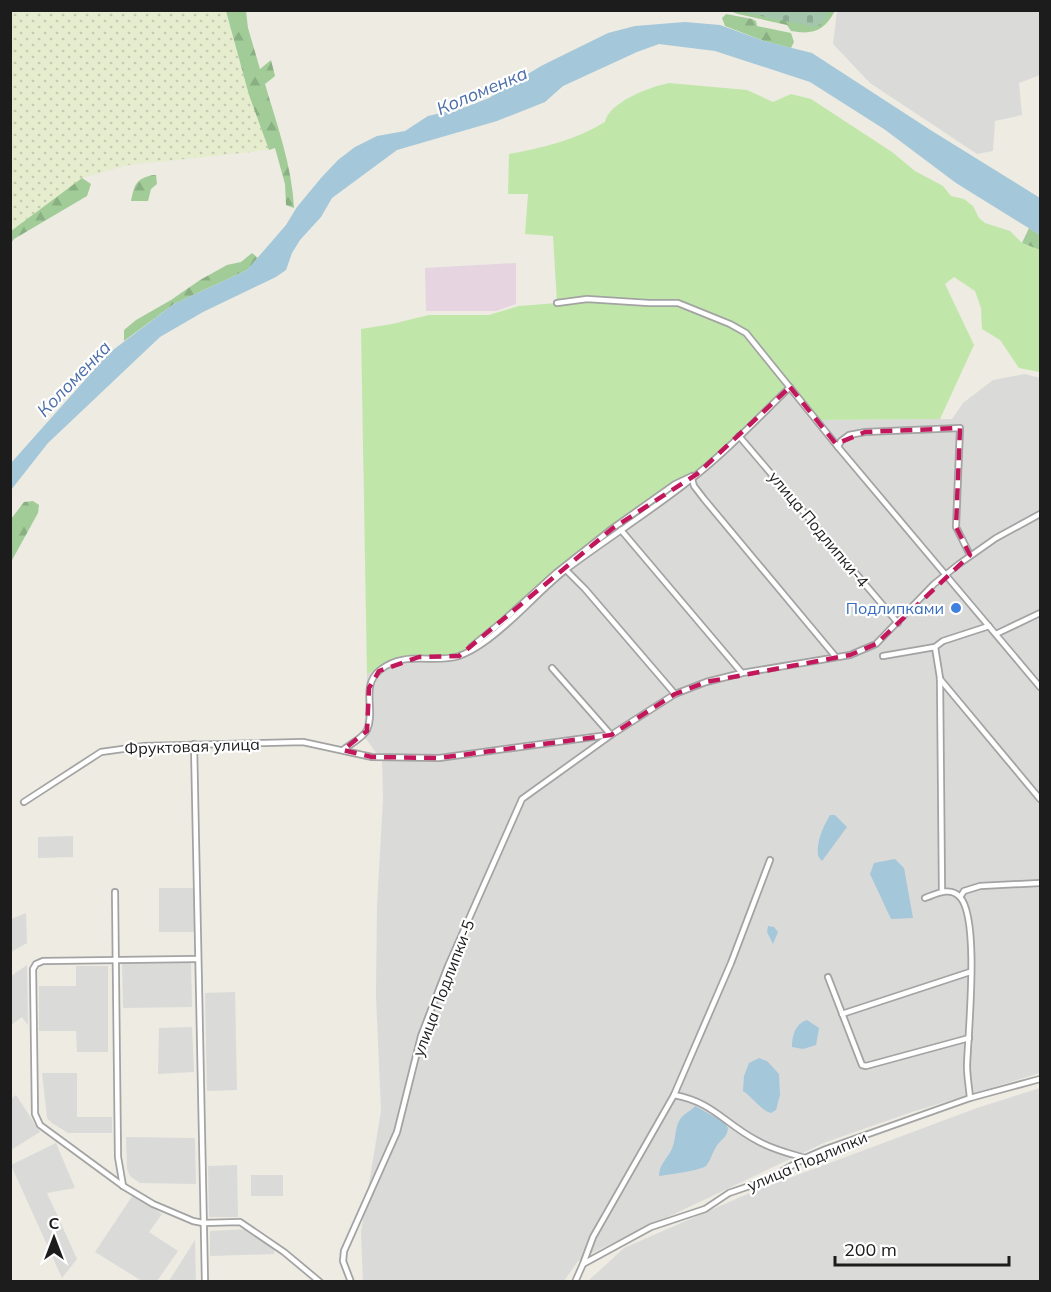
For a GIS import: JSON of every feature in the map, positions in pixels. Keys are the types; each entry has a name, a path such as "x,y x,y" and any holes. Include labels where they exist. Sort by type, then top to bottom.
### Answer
{"street":[{"path":"557,303 587,299 678,303 746,333 838,447 1041,687"},
{"path":"343,750 367,731 369,688 372,679 379,671 391,663 418,657 459,656 482,644 509,623 566,570 692,479 790,387"},
{"path":"838,447 849,435 865,432 960,428 956,527 970,555"},
{"name":"улица Подлипки-4","path":"739,436 898,623"},
{"path":"459,656 503,621 556,573 613,528 675,484 697,474"},
{"path":"692,479 694,486 704,499 835,656"},
{"path":"552,668 611,735 675,694 706,682 742,673 850,655 876,644 934,584 970,555 1041,514"},
{"path":"621,530 742,673"},
{"path":"566,570 675,694"},
{"path":"996,634 1040,613"},
{"path":"882,656 935,646 989,626"},
{"path":"935,646 940,678 942,891"},
{"path":"940,678 1041,799"},
{"name":"Фруктовая улица","path":"24,802 101,752 144,746 303,742 372,757 439,758 611,735"},
{"name":"улица Подлипки-5","path":"351,1281 343,1261 344,1251 397,1132 421,1036 448,966 522,799 611,735"},
{"path":"194,744 205,1281"},
{"path":"575,1281 593,1237 674,1095 731,963 770,860"},
{"path":"960,897 964,891 980,886 1041,883"},
{"path":"925,898 942,891 952,892 960,897 966,912 971,944 967,1069 970,1098"},
{"path":"116,892 118,1157 123,1185"},
{"path":"197,959 43,961 36,964 33,969 35,1114 40,1125 123,1185 170,1212 193,1221 240,1222 284,1252 320,1281"},
{"path":"842,1014 970,972"},
{"path":"828,977 862,1065 866,1066 969,1038"},
{"name":"улица Подлипки","path":"583,1264 651,1227 705,1209 729,1193 767,1179 826,1149 970,1098 1041,1079"},
{"path":"674,1095 692,1098 706,1105 756,1141 784,1153 805,1158"}],"highlighted area":[{"path":"790,387 836,444 865,432 960,428 956,527 970,555 876,644 850,655 706,682 675,694 611,735 439,758 372,757 343,750 367,731 369,688 379,671 419,657 459,656 613,528 697,474"}],"shaded area":[{"path":"837,11 1040,11 1040,75 1019,83 1022,115 995,121 993,151 977,154 870,83 833,44"},
{"path":"516,263 516,304 496,311 426,311 425,268"},
{"path":"1025,374 1040,378 1040,1073 912,1112 826,1142 596,1251 578,1261 564,1281 363,1282 361,1232 381,1111 376,995 377,906 383,799 382,761 364,736 367,674 391,663 496,630 509,623 566,570 790,387 817,420 952,419 963,403 993,380"},
{"path":"73,836 73,857 38,858 38,837"},
{"path":"159,888 194,888 194,932 159,932"},
{"path":"26,913 27,943 11,952 11,919"},
{"path":"191,963 192,1007 123,1008 122,964"},
{"path":"27,965 28,1025 22,1017 11,1025 11,976"},
{"path":"76,966 108,966 108,1052 77,1052 76,1031 39,1031 39,986 76,986"},
{"path":"235,992 237,1090 207,1091 205,993"},
{"path":"192,1027 194,1072 158,1074 159,1028"},
{"path":"42,1073 77,1073 77,1117 112,1117 112,1133 68,1133 52,1123 47,1118"},
{"path":"1040,1088 1040,1279 1033,1282 587,1282 624,1248 752,1192 977,1108"},
{"path":"16,1095 40,1132 11,1150 11,1099"},
{"path":"126,1137 195,1138 196,1184 140,1183 130,1176 127,1169"},
{"path":"56,1143 75,1188 47,1193 77,1259 62,1278 11,1165"},
{"path":"237,1165 238,1217 209,1217 208,1166"},
{"path":"251,1175 283,1175 283,1196 251,1196"},
{"path":"133,1195 162,1214 149,1232 178,1251 157,1281 142,1281 95,1252"},
{"path":"249,1229 274,1248 274,1254 210,1256 210,1231"},
{"path":"195,1240 196,1281 169,1281"}],"green space":[{"path":"826,10 825,20 816,27 736,11"},
{"path":"11,11 226,11 249,95 269,150 128,165 82,178 11,231"},
{"path":"226,11 246,11 248,28 260,69 271,60 275,76 265,84 287,161 294,208 286,205 285,184 275,148 269,150 249,95"},
{"path":"730,11 835,11 822,27 806,32 791,31 787,25"},
{"path":"726,14 752,19 756,21 757,26 791,33 794,42 791,48 764,41 725,26 722,18"},
{"path":"669,83 747,90 773,102 791,94 811,99 892,152 915,171 943,186 951,196 964,199 973,206 979,218 985,223 1010,231 1022,243 1040,250 1040,372 1019,368 1000,340 982,329 981,308 975,291 954,277 945,284 974,345 940,419 817,420 790,388 698,472 566,570 509,623 456,655 419,657 391,663 367,674 361,329 429,315 489,315 519,306 557,303 553,236 525,234 528,194 508,194 509,154 546,146 582,134 605,122 614,108 631,96"},
{"path":"156,175 157,184 151,189 148,201 131,201 137,184"},
{"path":"82,178 91,184 87,196 14,239 11,243 11,231"},
{"path":"1029,228 1040,235 1040,250 1022,243"},
{"path":"252,253 258,258 247,270 174,304 124,341 124,330 136,320 200,280 227,265 241,262"},
{"path":"33,501 39,505 38,513 11,562 11,519 24,502"}],"water":[{"path":"685,22 720,25 764,41 812,53 1040,198 1040,235 956,183 884,129 810,82 715,51 659,44 563,86 545,102 497,121 397,150 332,198 321,217 300,240 286,270 203,312 160,337 48,443 11,490 11,463 109,353 174,304 247,270 286,225 297,207 321,178 338,160 355,147 377,136 405,131 428,116 466,107 489,98 541,66 608,33 635,26"},
{"path":"830,815 835,815 847,827 822,861 818,856 818,845"},
{"path":"895,859 904,868 913,918 891,919 870,874 874,863"},
{"path":"768,926 774,927 778,932 773,944 767,932"},
{"path":"807,1020 819,1028 816,1045 803,1049 792,1047 795,1030"},
{"path":"759,1058 767,1061 779,1074 780,1095 776,1110 771,1113 764,1110 743,1091 744,1076 749,1063"},
{"path":"695,1106 724,1122 728,1128 726,1135 716,1146 703,1168 659,1176 673,1146 679,1121"}],"place":[{"name":"Подлипками","path":"956,608"}],"water label":[{"name":"Коломенка","path":"482,91"},
{"name":"Коломенка","path":"74,379"}]}
